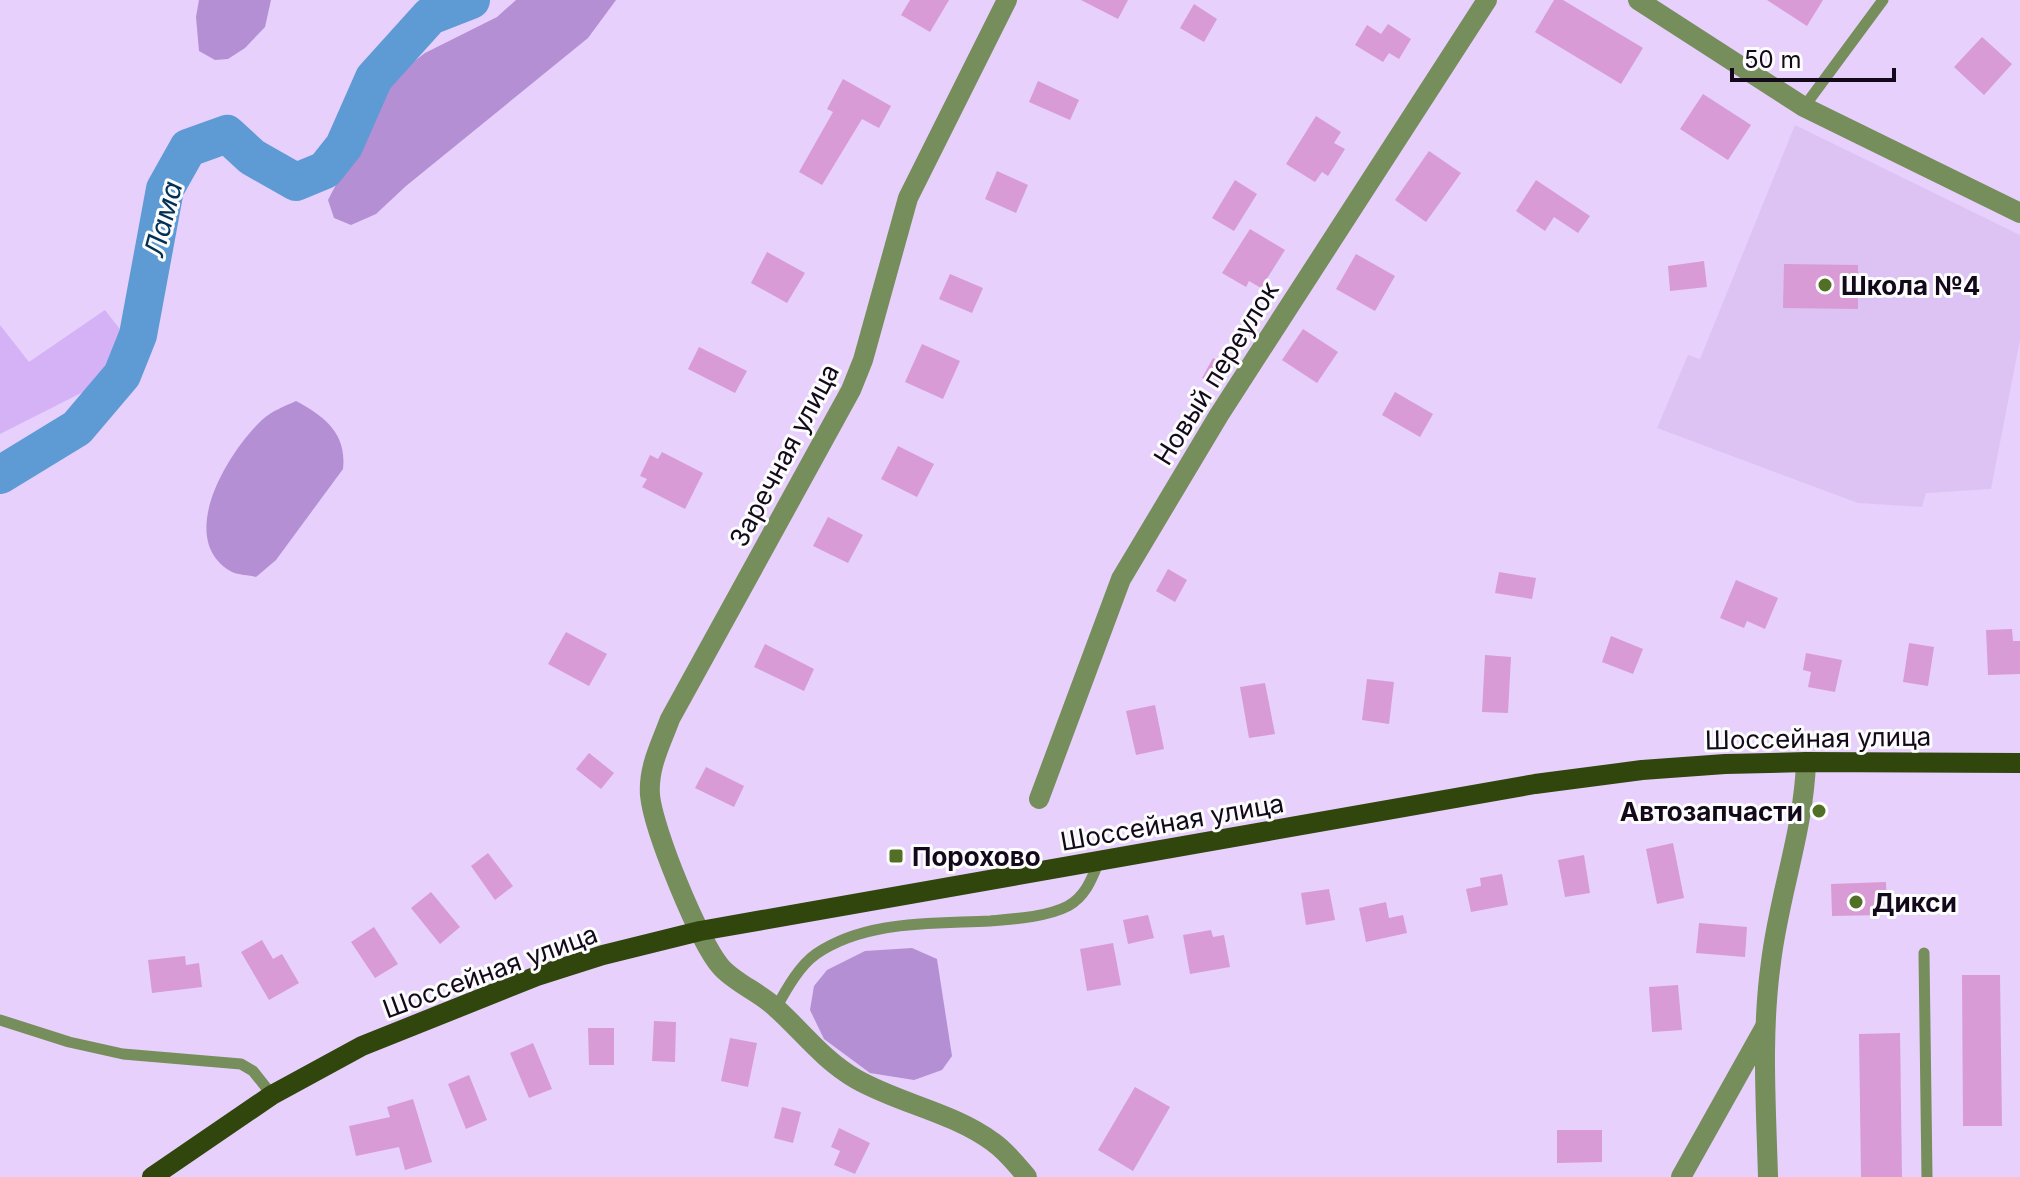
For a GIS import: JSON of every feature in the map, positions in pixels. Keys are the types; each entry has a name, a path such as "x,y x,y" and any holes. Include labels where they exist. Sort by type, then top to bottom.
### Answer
{"main road":[{"name":"Шоссейная улица","path":"152,1177 272,1095 362,1046 537,976 603,955 700,931 1535,784 1642,770 1806,762 2020,763"}],"street":[{"name":"Заречная улица","path":"1007,0 908,198 863,360 851,390 670,719 652,766 650,795 661,837 700,931 723,970 776,1008 820,1053 855,1078 963,1124 995,1143 1027,1177"},
{"name":"Новый переулок","path":"1039,799 1128,566 1219,415 1487,0"},
{"path":"1638,0 1804,107 2020,213"},
{"path":"1768,1177 1765,1027 1771,961 1805,792 1806,762"},
{"path":"1681,1177 1765,1027"}],"lane":[{"path":"1804,107 1883,0"},
{"path":"776,1008 788,986 814,955 842,940 878,929 1023,919 1068,906 1089,887 1099,861"},
{"path":"1924,953 1927,1177"},
{"path":"0,1020 69,1042 123,1054 241,1064 253,1071 272,1095"}],"shaded area":[{"path":"199,0 271,0 265,27 245,48 228,59 215,60 199,51 196,17"},
{"path":"516,0 616,0 588,38 376,214 351,225 334,218 328,200 381,98 400,72 425,53 497,17"},
{"path":"1795,125 2020,235 2020,340 1991,489 1926,493 1922,507 1858,503 1657,428 1688,355 1700,359"},
{"path":"105,310 122,332 118,355 83,392 0,434 0,325 29,362"},
{"path":"296,401 332,427 341,445 343,469 276,560 256,577 234,573 215,557 207,538 207,517 213,494 223,472 250,433 267,416"},
{"path":"912,948 937,959 952,1056 942,1070 914,1080 870,1073 824,1039 810,1010 814,986 827,970 865,951"}],"building":[{"path":"910,0 949,0 930,32 901,15"},
{"path":"1081,0 1128,0 1118,19"},
{"path":"1554,0 1563,0 1643,48 1621,84 1535,32"},
{"path":"1767,0 1823,0 1807,26"},
{"path":"1194,4 1217,19 1204,42 1180,28"},
{"path":"1388,24 1411,39 1399,59 1389,53 1383,62 1355,45 1367,25 1381,34"},
{"path":"1982,37 2012,64 1984,95 1954,67"},
{"path":"843,79 891,106 879,128 862,119 822,185 799,172 833,112 827,109"},
{"path":"1038,81 1079,100 1070,120 1029,102"},
{"path":"1703,94 1751,125 1728,160 1680,129"},
{"path":"1316,116 1341,132 1334,143 1345,149 1328,176 1322,172 1315,182 1286,164"},
{"path":"1429,151 1461,173 1426,222 1395,200"},
{"path":"997,171 1028,185 1016,213 985,199"},
{"path":"1235,180 1257,194 1234,231 1212,218"},
{"path":"1536,180 1590,216 1578,233 1554,217 1545,231 1516,211"},
{"path":"1250,229 1285,250 1261,288 1249,281 1246,287 1222,273"},
{"path":"767,252 805,273 787,303 751,283"},
{"path":"1356,254 1395,276 1375,311 1336,289"},
{"path":"1704,261 1707,287 1670,291 1668,266"},
{"path":"1784,264 1858,265 1858,309 1783,308"},
{"path":"950,274 983,288 972,313 939,299"},
{"path":"1303,329 1338,352 1317,383 1282,360"},
{"path":"922,344 960,361 943,399 905,382"},
{"path":"699,347 747,371 735,393 688,369"},
{"path":"1213,358 1230,368 1219,387 1202,378"},
{"path":"1395,392 1433,414 1420,437 1382,415"},
{"path":"898,446 934,464 917,497 881,479"},
{"path":"662,452 703,473 685,509 642,487 647,479 640,476 650,455 658,459"},
{"path":"828,517 863,535 848,563 813,546"},
{"path":"1168,569 1187,580 1175,602 1156,591"},
{"path":"1499,572 1536,578 1532,599 1495,593"},
{"path":"1736,580 1778,598 1765,629 1747,621 1744,628 1720,618"},
{"path":"2012,629 2013,641 2020,641 2020,674 1988,675 1986,630"},
{"path":"566,632 607,654 589,686 548,664"},
{"path":"1611,636 1643,649 1633,674 1602,662"},
{"path":"1909,643 1934,647 1928,686 1903,682"},
{"path":"765,644 814,669 804,691 754,667"},
{"path":"1806,653 1842,660 1835,692 1808,687 1811,672 1803,670"},
{"path":"1485,655 1511,657 1508,713 1482,712"},
{"path":"1367,679 1394,682 1389,724 1362,720"},
{"path":"1265,683 1275,734 1249,738 1240,687"},
{"path":"1155,705 1164,749 1136,755 1126,711"},
{"path":"589,753 614,773 601,789 576,769"},
{"path":"706,767 744,786 734,807 695,788"},
{"path":"1673,843 1684,898 1657,904 1646,849"},
{"path":"488,853 513,886 495,900 471,866"},
{"path":"1584,855 1590,893 1565,897 1558,860"},
{"path":"1502,874 1508,905 1471,912 1466,889 1481,886 1480,878"},
{"path":"1886,882 1887,915 1832,916 1831,884"},
{"path":"1329,889 1335,920 1306,925 1301,893"},
{"path":"431,892 460,927 440,944 411,908"},
{"path":"1386,902 1389,918 1403,915 1407,933 1366,942 1359,908"},
{"path":"1148,915 1154,938 1128,944 1123,920"},
{"path":"1699,923 1747,927 1745,957 1696,953"},
{"path":"374,927 398,964 375,978 351,942"},
{"path":"1211,930 1213,937 1224,935 1230,967 1190,974 1183,935"},
{"path":"262,940 273,959 282,954 299,983 269,1000 241,952"},
{"path":"1113,943 1121,985 1087,991 1080,949"},
{"path":"185,956 186,965 199,963 202,987 152,993 148,960"},
{"path":"1962,975 2000,975 2002,1126 1963,1126"},
{"path":"1678,985 1682,1030 1652,1032 1649,987"},
{"path":"654,1021 676,1022 675,1062 652,1061"},
{"path":"588,1028 614,1028 614,1065 589,1065"},
{"path":"1900,1033 1902,1177 1861,1177 1859,1034"},
{"path":"730,1038 757,1043 748,1087 721,1081"},
{"path":"533,1043 552,1089 529,1098 510,1053"},
{"path":"469,1075 487,1120 466,1129 448,1084"},
{"path":"1135,1087 1170,1107 1133,1171 1098,1150"},
{"path":"413,1099 432,1162 405,1170 399,1147 356,1156 349,1126 390,1117 387,1107"},
{"path":"782,1107 801,1112 793,1143 774,1138"},
{"path":"839,1128 870,1143 855,1174 834,1165 840,1151 831,1147"},
{"path":"1557,1130 1602,1130 1602,1162 1557,1163"}],"waterway":[{"name":"Лама","path":"0,475 77,428 122,375 138,335 165,189 188,148 227,134 252,157 296,182 325,170 344,146 374,78 430,16 471,0"}],"place":[{"name":"Школа №4","path":"1825,285"},
{"name":"Автозапчасти","path":"1819,811"},
{"name":"Порохово","path":"896,856"},
{"name":"Дикси","path":"1856,902"}]}
